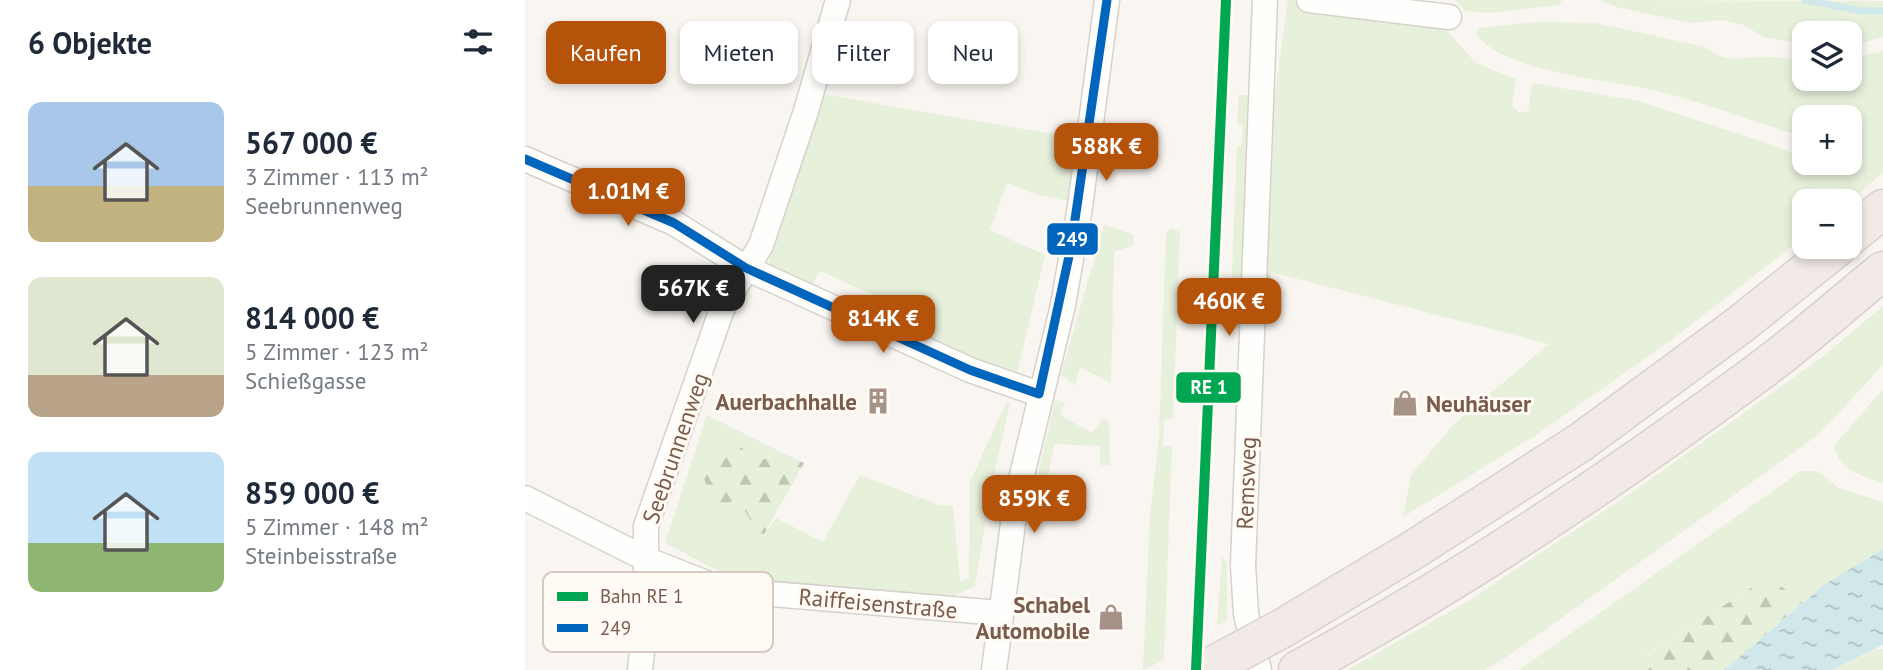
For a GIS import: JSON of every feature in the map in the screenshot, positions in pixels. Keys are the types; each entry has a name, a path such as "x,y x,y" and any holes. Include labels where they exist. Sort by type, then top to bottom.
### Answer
{"highway":[{"path":"1862,226 1883,209"},
{"path":"1205,670 1283,628 1418,547 1581,442 1741,324 1822,259"},
{"path":"1298,670 1442,586 1598,486 1757,373 1883,271"}],"street":[{"name":"Seebrunnenweg","path":"646,572 646,526 722,309 765,232 806,111 838,0"},
{"path":"994,670 1016,500 1039,394 1063,305 1080,208 1107,0"},
{"name":"Remsweg","path":"1259,670 1247,614 1243,565 1265,0"},
{"path":"1309,0 1449,17"},
{"path":"525,159 674,223 746,268 970,370 1039,394"},
{"name":"Raiffeisenstraße","path":"525,498 647,559 679,572"},
{"name":"Raiffeisenstraße","path":"773,594 1000,613"},
{"name":"Seebrunnenweg","path":"640,670 641,652"}],"green space":[{"path":"1288,0 1410,0 1445,29 1476,63 1516,79 1512,105 1519,113 1528,111 1532,83 1638,101 1792,153 1792,175 1862,175 1862,105 1792,105 1792,133 1662,92 1536,67 1512,59 1476,35 1478,28 1537,22 1596,23 1705,47 1725,57 1792,58 1792,91 1862,91 1862,56 1883,51 1883,173 1862,190 1792,189 1792,246 1670,341 1536,435 1403,517 1411,475 1453,425 1549,344 1271,272 1269,297 1259,296 1272,116"},
{"path":"1455,0 1562,0 1559,5 1488,13 1465,11"},
{"path":"1600,0 1883,1 1883,37 1862,42 1862,21 1792,21 1792,42 1763,37 1744,25 1722,20 1690,23 1617,7"},
{"path":"822,94 1074,138 1068,201 1038,195 1007,183 990,230 1045,255 1018,370 1006,374 921,338 929,320 820,271 811,288 768,266"},
{"path":"1239,95 1248,95 1241,324 1236,329 1230,324 1237,146 1242,145 1243,125 1237,124"},
{"path":"1104,225 1133,234 1134,245 1114,252 1111,383 1080,367 1075,385 1061,375"},
{"path":"1171,228 1180,232 1173,418 1164,420 1163,446 1172,447 1164,660 1143,670 1150,514 1159,438 1166,234"},
{"path":"1883,306 1883,365 1818,435 1511,654 1485,670 1347,670 1467,602 1631,493 1821,358"},
{"path":"1883,389 1883,483 1860,475 1846,466 1834,446"},
{"path":"1055,400 1065,403 1059,414 1092,433 1103,419 1109,421 1110,465 1100,465 1100,446 1054,444 1047,484 1051,485 1049,506 1031,504"},
{"path":"1006,403 1010,403 990,493 975,586 952,597 773,581 773,572 720,572 665,543 707,415 783,453 754,462 714,506 738,500 764,534 776,518 823,542 860,475 939,505 953,506 960,581 969,578 970,482"},
{"path":"725,447 742,448 755,462 783,453 804,463 764,534 750,530 750,519 738,500 715,506 704,479 710,459"},
{"path":"1801,471 1817,471 1839,488 1883,502 1883,549 1825,584 1803,602 1768,577 1644,656 1646,670 1519,670"},
{"path":"1222,557 1227,563 1227,620 1217,626"},
{"path":"1768,577 1803,602 1724,670 1646,670 1644,657"},
{"path":"1877,649 1883,649 1883,670 1832,670"}],"water":[{"path":"1883,549 1883,645 1832,670 1724,670 1825,584"}],"waterway":[{"path":"1805,0 1862,11 1883,11"}],"transit line":[{"name":"249","path":"525,159 674,223 746,268 970,370 1039,394 1071,247 1107,0"},
{"path":"1196,670 1226,0"}],"place":[{"name":"Auerbachhalle","path":"878,401"},
{"name":"Neuhäuser","path":"1405,403"},
{"name":"Schabel Automobile","path":"1111,617"}]}
